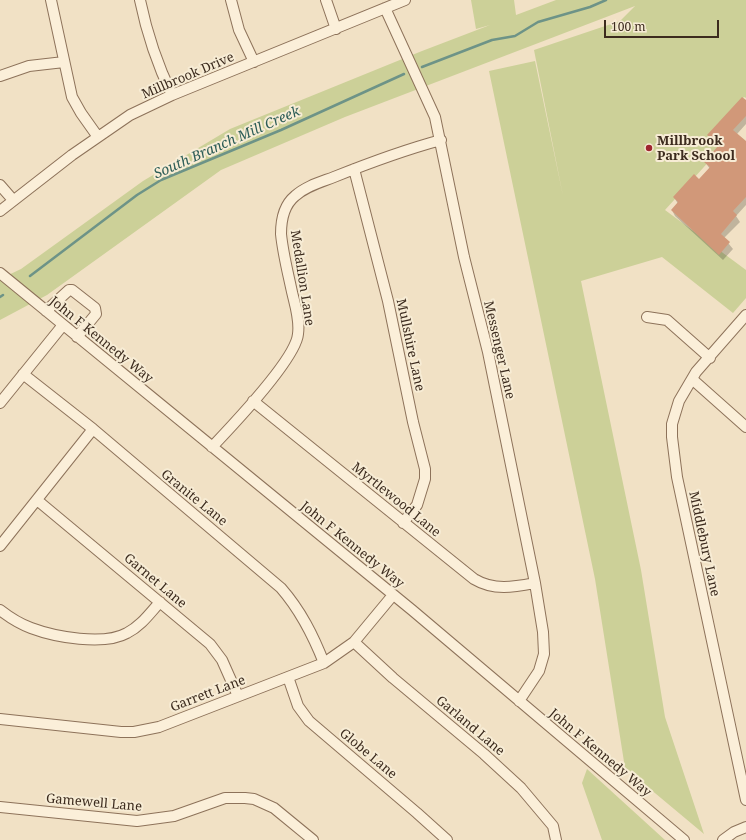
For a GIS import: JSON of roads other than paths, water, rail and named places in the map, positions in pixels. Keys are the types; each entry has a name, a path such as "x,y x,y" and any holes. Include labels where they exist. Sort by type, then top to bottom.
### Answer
{"street":[{"path":"51,0 72,96 81,113 98,137"},
{"path":"140,0 145,27 155,59 172,95"},
{"path":"231,0 239,30 254,62"},
{"path":"326,0 336,29"},
{"name":"Millbrook Drive","path":"0,211 98,137 130,115 172,95 405,0"},
{"name":"Messenger Lane","path":"385,8 431,104 441,140 464,257 488,352 536,583 543,632 544,654 539,671 519,701"},
{"path":"0,76 29,66 64,62"},
{"name":"Medallion Lane","path":"212,447 233,426 291,353 298,334 298,314 281,234 281,223 286,208 295,196 303,190 396,152 441,140"},
{"name":"Mullshire Lane","path":"354,169 388,301 414,428 425,469 425,480 417,504 403,523"},
{"path":"0,185 13,200"},
{"name":"John F Kennedy Way","path":"0,273 393,595 684,840"},
{"path":"46,312 69,290 72,290 95,308 96,314 77,337"},
{"name":"Middlebury Lane","path":"746,315 692,379 684,391 675,412 672,424 672,450 746,800"},
{"path":"647,317 667,320 710,358"},
{"path":"0,403 63,325"},
{"name":"Granite Lane","path":"23,374 93,429 281,588 295,605 306,622 324,663"},
{"path":"692,379 746,427"},
{"name":"Myrtlewood Lane","path":"253,401 466,574 484,585 513,588 536,583"},
{"path":"0,546 93,429"},
{"name":"Garnet Lane","path":"37,500 210,644 222,660 238,696"},
{"name":"Garrett Lane","path":"0,719 108,731 134,732 172,723 324,663 354,642 393,595"},
{"path":"0,610 22,624 42,632 88,639 108,639 126,634 160,602"},
{"name":"Garland Lane","path":"354,642 393,678 489,758 521,788 553,826 556,840"},
{"name":"Globe Lane","path":"288,677 298,706 315,728 447,840"},
{"name":"Gamewell Lane","path":"0,807 111,820 150,820 186,813 225,798 245,798 254,799 274,808 312,840"},
{"path":"723,840 734,832 746,827"}],"waterway":[{"name":"South Branch Mill Creek","path":"422,67 492,40 515,36 538,22 590,7 606,0"},
{"name":"South Branch Mill Creek","path":"30,276 137,195 161,180 281,130 404,74"}],"place":[{"name":"Millbrook Park School","path":"649,148"}]}
